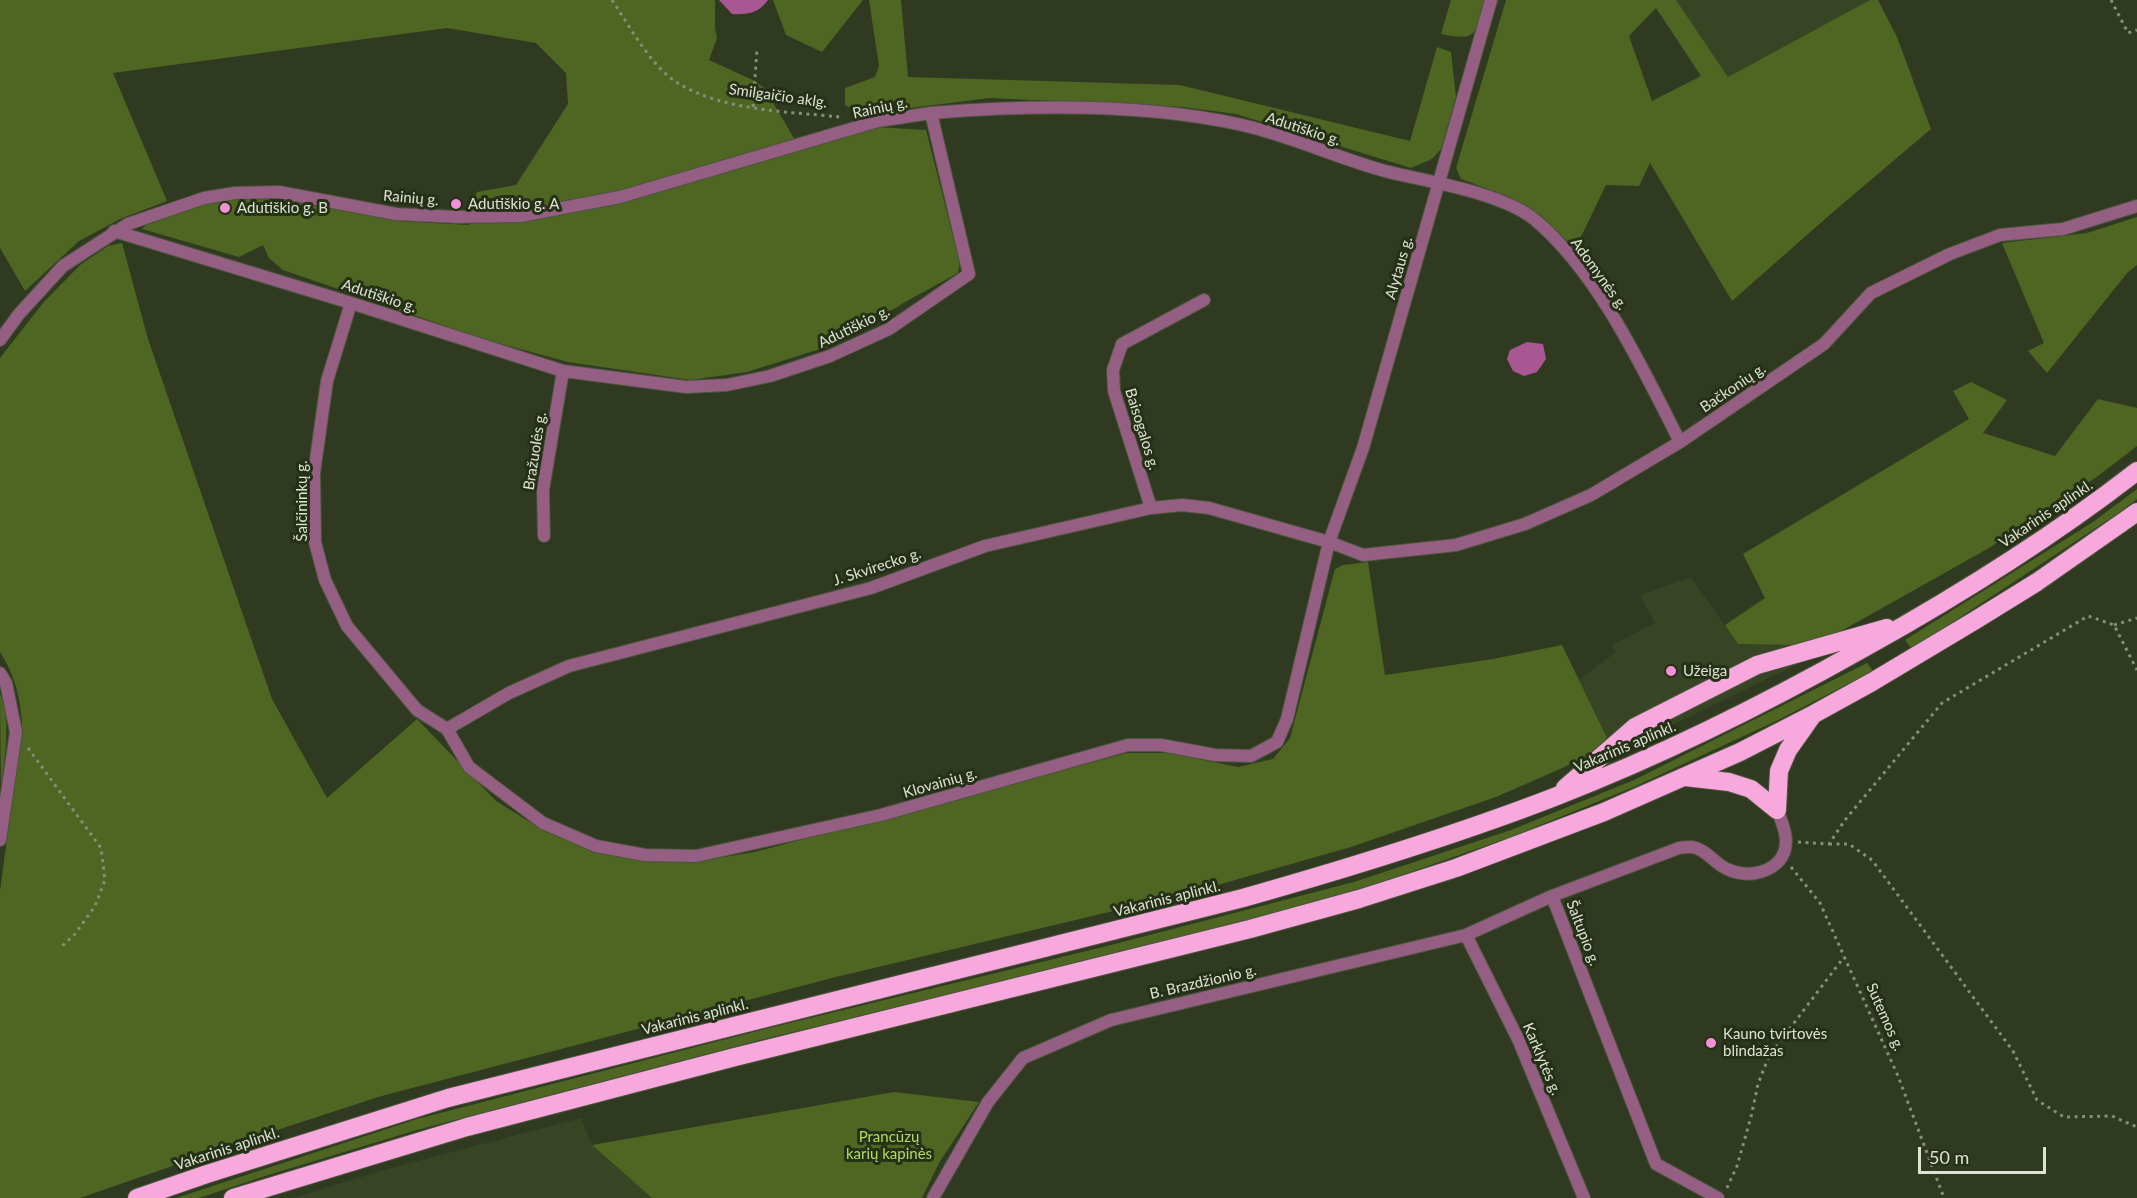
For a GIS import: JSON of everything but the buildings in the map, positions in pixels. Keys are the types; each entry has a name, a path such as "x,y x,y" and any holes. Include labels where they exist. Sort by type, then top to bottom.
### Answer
{"highway":[{"name":"Vakarinis aplinkl.","path":"137,1198 448,1098 1254,895 1355,866 1558,796 1635,764 1784,694 1965,591 2081,514 2137,471"},
{"path":"233,1198 478,1124 735,1057 1250,929 1359,899 1520,845 1604,812 1740,752 1814,714 1872,682 2037,582 2137,512"},
{"path":"1558,796 1589,765 1635,727 1757,665 1915,620"},
{"path":"1777,810 1779,771 1788,750 1814,714"},
{"path":"1683,777 1729,782 1751,789 1777,810"}],"street":[{"name":"Alytaus g.","path":"1329,542 1363,448 1491,0"},
{"name":"Adutiškio g.","path":"114,231 351,303 563,371 686,387 728,386 770,376 830,356 889,329 969,274 931,113 1024,108 1115,109 1192,115 1244,126 1383,170 1439,184"},
{"name":"Rainių g.","path":"0,340 19,314 63,266 128,224 204,198 236,193 279,192 396,214 456,217 520,216 620,197 878,121 931,113"},
{"name":"Adomynės g.","path":"1439,184 1498,200 1521,209 1553,237 1579,266 1639,359 1680,442"},
{"name":"Bačkonių g.","path":"1329,542 1363,555 1456,544 1525,524 1591,495 1680,442 1824,344 1871,293 1950,254 2000,235 2063,229 2137,206"},
{"name":"Baisogalos g.","path":"1151,508 1114,391 1113,370 1122,344 1204,300"},
{"name":"Šalčininkų g.","path":"351,303 327,381 314,473 315,542 325,580 347,626 417,710 447,729"},
{"name":"Bražuolės g.","path":"544,536 543,490 563,371"},
{"name":"J. Skvirecko g.","path":"447,729 509,693 569,666 871,588 985,546 1151,508 1182,505 1209,508 1329,542"},
{"name":"Klovainių g.","path":"447,729 469,766 543,823 596,846 645,855 696,856 790,837 881,815 1128,745 1161,745 1215,755 1251,756 1277,742 1287,719 1329,542"},
{"path":"0,673 6,683 16,732 3,796 0,840"},
{"path":"1777,810 1784,826 1786,842 1783,857"},
{"name":"Šaltupio g.","path":"1720,1198 1656,1164 1552,896 1679,848 1693,847 1708,854 1726,869 1741,873 1758,873 1773,867 1783,857"},
{"name":"B. Brazdžionio g.","path":"933,1198 988,1101 1023,1058 1111,1020 1466,935 1552,896"},
{"name":"Karklytės g.","path":"1466,935 1518,1039 1584,1198"}],"path":[{"name":"Smilgaičio aklg.","path":"612,0 657,66 682,86 709,98 753,108 844,117"},
{"path":"2111,0 2128,33 2137,30"},
{"path":"753,108 757,49"},
{"path":"1829,844 1845,820 1942,703 2088,616 2114,625 2137,618"},
{"path":"2114,625 2137,670"},
{"path":"16,732 101,848 105,880 95,906 75,934 59,949"},
{"path":"1786,842 1849,844 1872,860 2013,1051 2037,1100 2064,1117 2112,1116 2137,1127"},
{"name":"Sutemos g.","path":"1783,857 1820,903 1899,1077 1944,1198"},
{"path":"1720,1198 1737,1166 1758,1084 1769,1056 1845,957"}],"shaded area":[{"path":"719,0 768,0 757,10 732,14"},
{"path":"1676,0 1870,0 1728,77"},
{"path":"1527,342 1543,344 1546,359 1537,372 1524,376 1513,371 1507,359 1510,350"},
{"path":"1691,577 1738,644 1795,645 1802,662 1627,747 1607,738 1579,680 1616,652 1612,645 1655,623 1640,595"},
{"path":"581,1118 592,1145 652,1198 293,1198 384,1170"}],"green space":[{"path":"0,0 715,0 717,38 709,60 755,81 765,89 798,145 860,126 926,130 960,263 958,273 836,344 747,372 690,380 568,362 483,339 283,270 269,258 263,245 239,257 142,229 146,225 201,205 227,200 277,198 398,221 469,225 470,210 477,192 516,185 568,104 566,73 536,43 447,28 113,73 167,201 120,219 79,241 25,291 0,248"},
{"path":"773,0 863,0 822,52 786,35"},
{"path":"869,0 901,0 908,77 1180,85 1410,141 1437,47 1451,52 1456,97 1441,149 1432,159 1411,168 1236,114 1183,107 990,98 862,114 845,105 845,88 875,77 879,66"},
{"path":"1451,0 1485,0 1474,32 1463,37 1441,34"},
{"path":"1506,0 1676,0 1728,77 1870,0 1878,0 1897,37 1931,129 1732,301 1650,163 1639,186 1606,185 1575,249 1539,214 1507,196 1461,179 1456,168","holes":["1656,8 1701,76 1652,101 1629,36"]},
{"path":"2137,217 2137,265 2128,272 2047,373 2028,351 2044,343 2002,243 2087,233"},
{"path":"122,243 148,339 272,699 327,798 417,719 496,801 541,829 600,852 640,859 693,862 755,852 1127,753 1168,753 1238,767 1273,759 1290,738 1335,569 1343,565 1368,562 1385,675 1493,659 1562,645 1607,738 1597,751 1496,797 1351,847 1193,892 832,978 378,1097 80,1198 0,1198 0,891 22,726 16,688 10,669 0,652 0,358 43,303 80,265 108,246"},
{"path":"1971,382 2007,400 1983,433 2055,456 2098,399 2137,408 2137,446 2098,476 1989,548 1836,634 1795,645 1738,644 1725,625 1765,598 1743,554 1969,419 1953,391"},
{"path":"2137,489 2137,499 2117,514 1912,649 1905,640 2093,522"},
{"path":"1867,663 1873,671 1776,721 1636,786 1511,837 1353,892 1102,958 768,1038 417,1130 199,1198 176,1198 417,1119 769,1028 1103,947 1354,882 1511,830 1634,780"},
{"path":"0,694 6,716 1,789"},
{"name":"Prancūzų karių kapinės","path":"894,1092 979,1102 939,1163 922,1198 652,1198 592,1145"}],"place":[{"name":"Adutiškio g. A","path":"456,204"},
{"name":"Adutiškio g. B","path":"225,208"},
{"name":"Užeiga","path":"1671,671"},
{"name":"Kauno tvirtovės blindažas","path":"1711,1043"}]}
